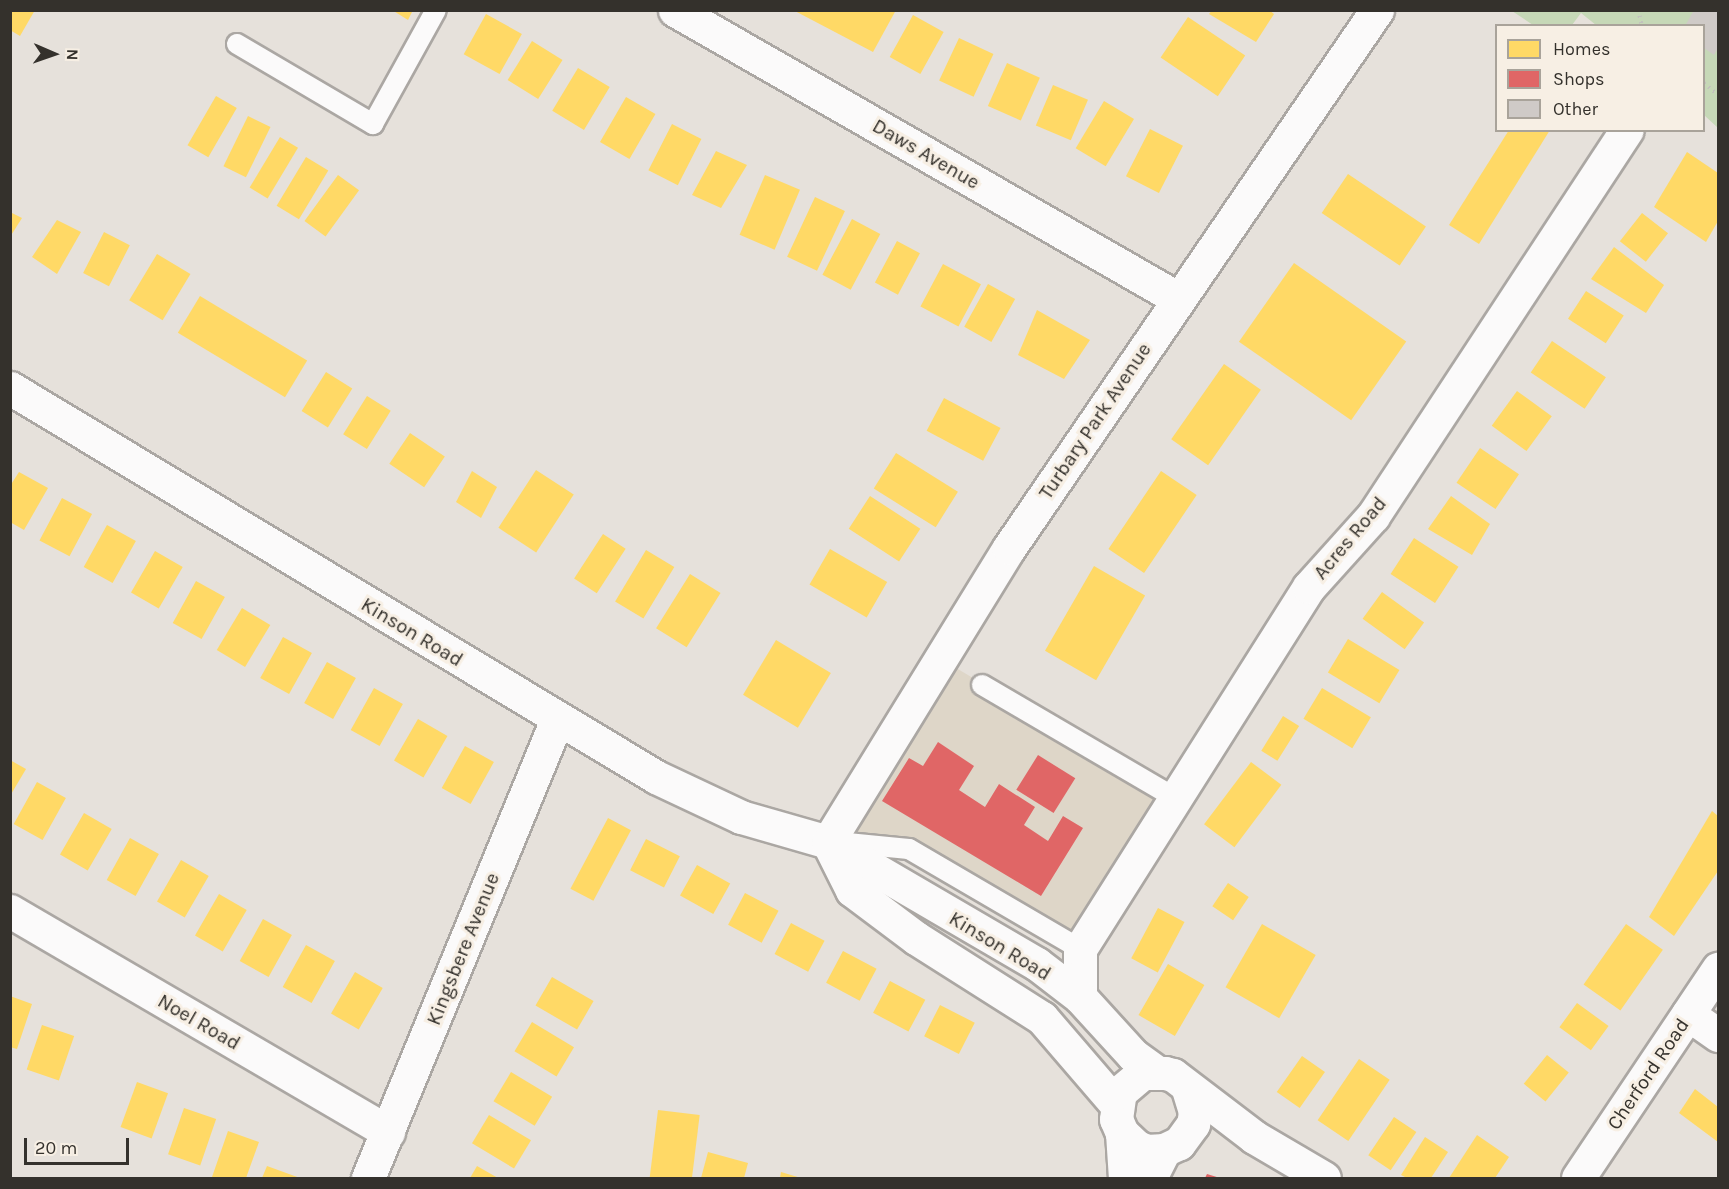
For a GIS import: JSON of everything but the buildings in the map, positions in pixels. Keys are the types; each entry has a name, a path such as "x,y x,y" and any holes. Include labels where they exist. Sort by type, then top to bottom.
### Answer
{"street":[{"name":"Daws Avenue","path":"675,10 1177,298"},
{"name":"Turbary Park Avenue","path":"828,842 1010,548 1177,298 1377,10"},
{"name":"Acres Road","path":"1080,949 1309,587 1373,516 1625,132"},
{"name":"Kinson Road","path":"10,388 557,720 656,777 741,817 828,842 1037,964 1080,997 1133,1055 1155,1071 1173,1075 1188,1089 1254,1137 1324,1179"},
{"name":"Kingsbere Avenue","path":"368,1179 557,720"},
{"name":"Kinson Road","path":"828,842 852,890 916,938 1042,1018 1119,1119 1137,1147 1164,1157 1212,1137 1254,1137"},
{"name":"Noel Road","path":"10,911 388,1132"},
{"path":"1037,964 1080,949 1080,997"},
{"name":"Cherford Road","path":"1578,1179 1719,969"},
{"path":"1688,1014 1719,1035"},
{"path":"1125,1179 1119,1119 1126,1084 1155,1071"},
{"path":"1164,1157 1193,1124 1195,1112 1188,1089"}],"lane":[{"path":"237,44 373,124 436,10"},
{"path":"982,685 1175,798"},
{"path":"828,842 909,849 1080,949"}],"path":[{"path":"1705,84 1719,95"}],"shaded area":[{"path":"941,659 1175,798 1080,949 909,849 828,842"}],"green space":[{"path":"1512,11 1718,11 1718,128 1705,116 1705,24 1595,24 1581,13 1573,24 1532,24"}]}
